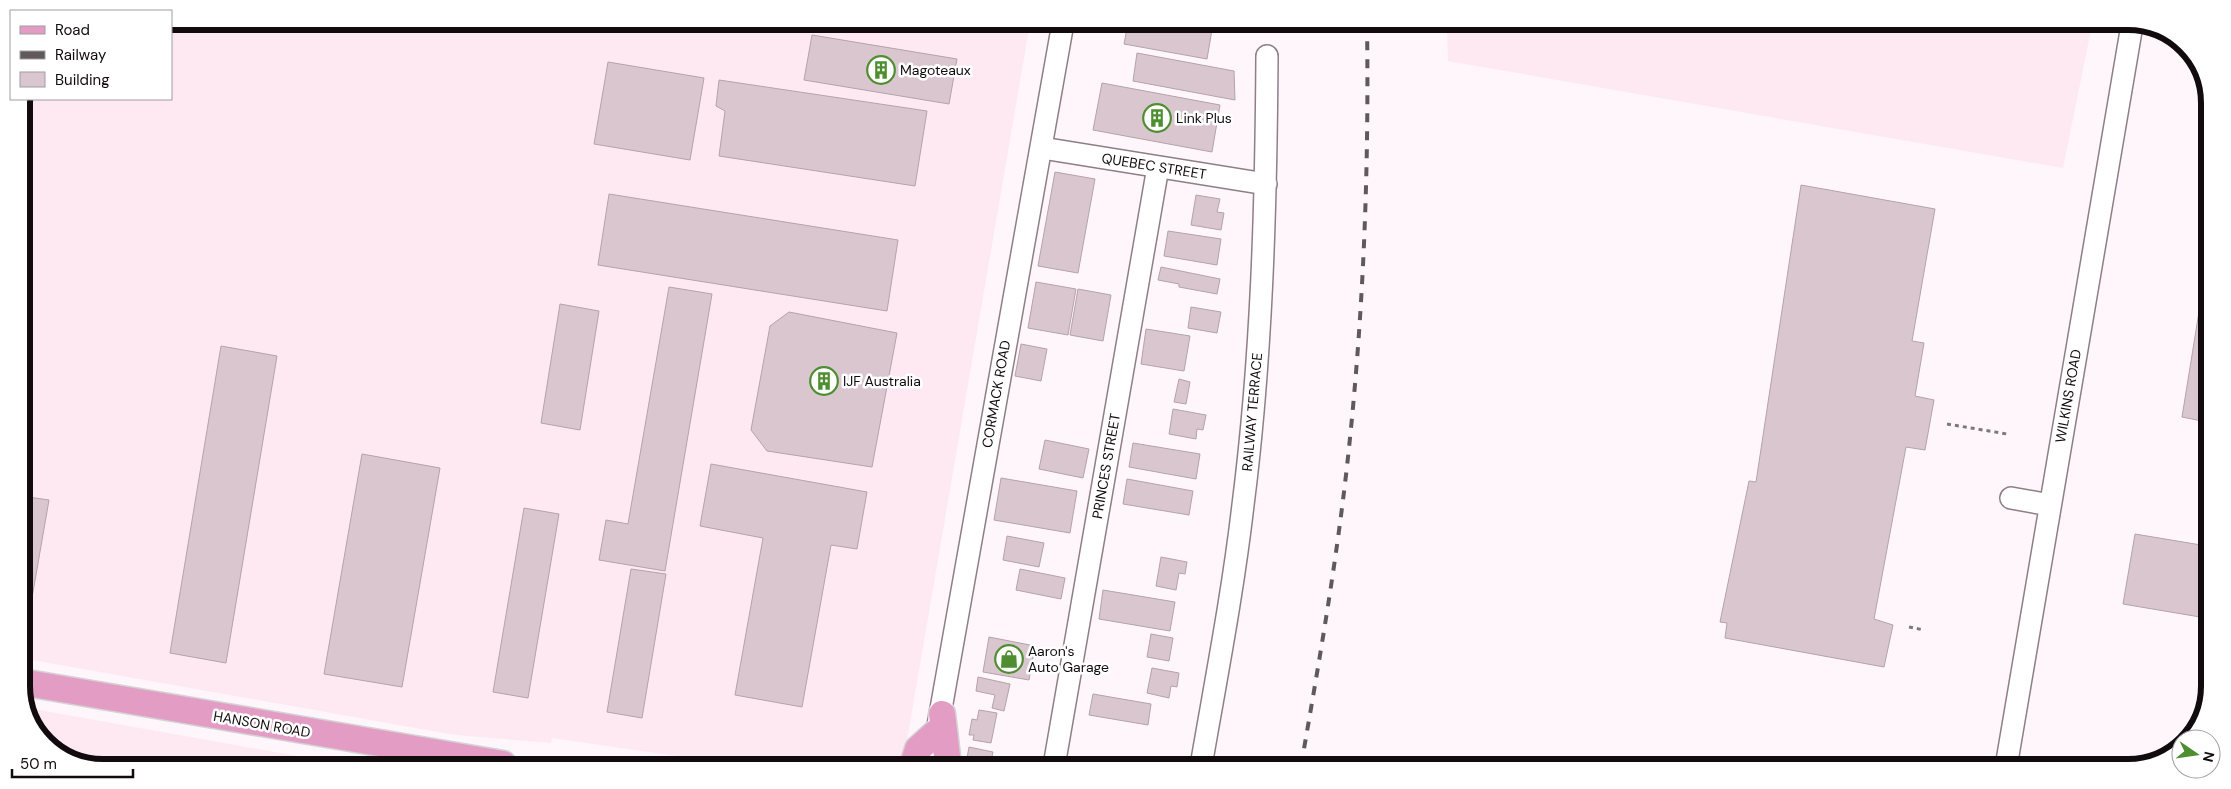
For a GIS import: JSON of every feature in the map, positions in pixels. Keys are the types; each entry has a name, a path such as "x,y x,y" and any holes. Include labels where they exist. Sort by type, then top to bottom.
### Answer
{"main road":[{"name":"HANSON ROAD","path":"30,683 474,759"},
{"path":"915,759 918,749 940,722"},
{"path":"940,722 947,759"}],"street":[{"name":"CORMACK ROAD","path":"932,759 1062,30"},
{"name":"WILKINS ROAD","path":"2008,759 2131,30"},
{"name":"RAILWAY TERRACE","path":"1202,759 1244,504 1262,294 1266,184 1267,56"},
{"name":"QUEBEC STREET","path":"1042,148 1266,184"},
{"name":"PRINCES STREET","path":"1055,759 1158,166"},
{"path":"2011,498 2050,505"}],"path":[{"path":"1947,424 2007,434"},
{"path":"1909,627 1924,630"}],"shaded area":[{"path":"172,30 1029,30 905,752 900,759 697,759 552,738 551,743 455,735 30,660 30,100 172,100"},
{"path":"1447,30 2091,30 2063,168 1448,61"},
{"path":"34,709 314,759 89,758 62,747 55,741 40,723"}],"building":[{"path":"1127,30 1212,30 1207,59 1124,44"},
{"name":"Magoteaux","path":"812,35 957,59 949,104 804,80"},
{"path":"1137,53 1234,71 1235,100 1133,81"},
{"path":"608,62 704,78 690,160 594,144"},
{"path":"719,80 927,111 915,186 719,156 725,111 716,106"},
{"name":"Link Plus","path":"1102,83 1220,105 1212,152 1093,130"},
{"path":"1055,172 1095,179 1078,273 1038,266"},
{"path":"1801,185 1935,209 1912,341 1924,343 1915,396 1934,400 1925,450 1906,447 1874,619 1893,625 1884,667 1725,638 1727,623 1720,622 1749,481 1756,482"},
{"path":"609,194 898,240 887,311 598,265"},
{"path":"1196,195 1220,199 1217,212 1224,213 1221,230 1191,225"},
{"path":"1168,231 1221,239 1217,265 1164,256"},
{"path":"1161,267 1220,279 1217,294 1179,287 1179,284 1158,280"},
{"path":"1036,282 1076,289 1068,335 1028,328"},
{"path":"669,287 712,294 665,571 599,560 606,520 628,524"},
{"path":"1078,289 1111,295 1103,341 1070,335"},
{"path":"2201,299 2201,421 2182,417"},
{"path":"560,304 599,311 580,430 541,423"},
{"path":"1191,307 1221,312 1217,333 1188,328"},
{"name":"IJF Australia","path":"789,312 897,333 872,467 767,451 751,430 770,326"},
{"path":"1146,329 1190,336 1184,371 1141,364"},
{"path":"1021,344 1047,349 1041,381 1015,376"},
{"path":"221,346 277,356 226,663 170,653"},
{"path":"1179,379 1190,382 1186,404 1174,402"},
{"path":"1173,409 1206,415 1203,430 1197,429 1196,439 1169,434"},
{"path":"1045,440 1089,449 1083,478 1039,469"},
{"path":"1133,443 1200,454 1196,479 1129,467"},
{"path":"362,454 440,468 402,687 324,674"},
{"path":"711,464 867,492 857,549 831,545 802,707 735,695 763,538 700,526"},
{"path":"1001,478 1077,491 1070,533 994,520"},
{"path":"1127,479 1193,491 1189,515 1123,504"},
{"path":"30,497 49,500 30,609"},
{"path":"524,508 559,514 528,698 493,692"},
{"path":"2135,534 2201,545 2201,617 2123,604"},
{"path":"1007,536 1044,543 1039,567 1003,560"},
{"path":"1161,557 1187,562 1185,574 1179,573 1176,590 1156,586"},
{"path":"631,569 666,574 642,718 607,712"},
{"path":"1020,569 1065,578 1061,599 1016,590"},
{"path":"1103,590 1175,602 1170,631 1099,619"},
{"path":"1151,634 1173,638 1169,661 1147,657"},
{"name":"Aaron's Auto Garage","path":"989,637 1035,646 1029,680 983,672"},
{"path":"1152,668 1179,673 1177,687 1171,686 1169,698 1147,693"},
{"path":"978,677 1010,684 1004,711 992,708 995,695 976,691"},
{"path":"1093,694 1151,704 1148,725 1089,715"},
{"path":"979,710 997,713 991,743 973,740 974,735 969,735 972,719 977,720"},
{"path":"969,747 993,752 991,759 967,759"}],"railway":[{"path":"1302,759 1335,561 1346,479 1355,387 1365,231 1367,30"}],"place":[{"name":"Magoteaux","path":"881,70"},
{"name":"Link Plus","path":"1157,118"},
{"name":"IJF Australia","path":"824,381"},
{"name":"Aaron's Auto Garage","path":"1009,659"}]}
